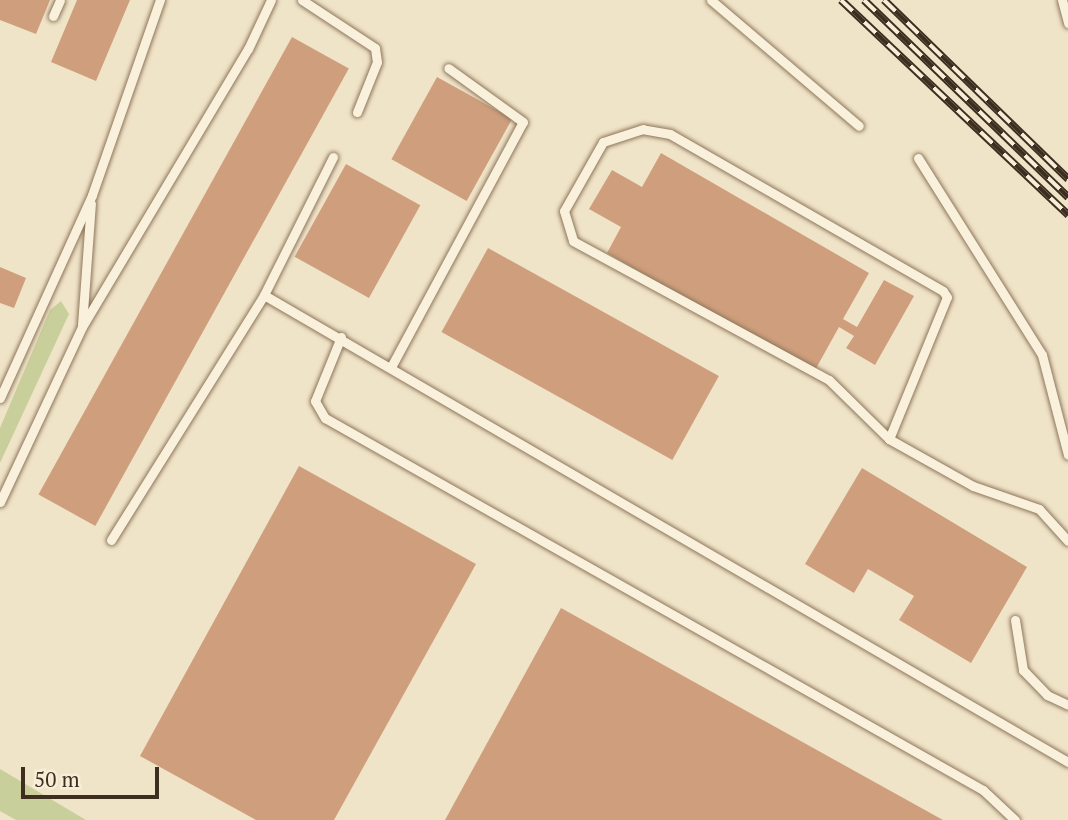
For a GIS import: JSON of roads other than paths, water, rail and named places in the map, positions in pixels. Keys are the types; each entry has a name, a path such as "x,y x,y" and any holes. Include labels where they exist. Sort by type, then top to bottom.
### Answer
{"lane":[{"path":"53,16 60,0"},
{"path":"0,398 92,195 160,0"},
{"path":"0,502 3,487 82,327 248,49 271,0"},
{"path":"302,0 375,48 377,62 357,112"},
{"path":"711,0 859,126"},
{"path":"1062,0 1068,23"},
{"path":"391,366 523,122 448,68"},
{"path":"889,439 947,297 943,292 670,134 643,129 603,142 564,211 573,241 829,380 889,439 973,486 1039,509 1068,541"},
{"path":"111,540 264,295 333,157"},
{"path":"918,158 1042,355 1068,455"},
{"path":"82,327 92,195"},
{"path":"264,295 391,366 1068,762"},
{"path":"341,338 315,401 325,418 983,790 1015,820"},
{"path":"1015,620 1023,670 1048,695 1068,705"}],"railway":[{"path":"841,0 1068,215"},
{"path":"864,0 1068,197"},
{"path":"884,0 1068,179"}]}
